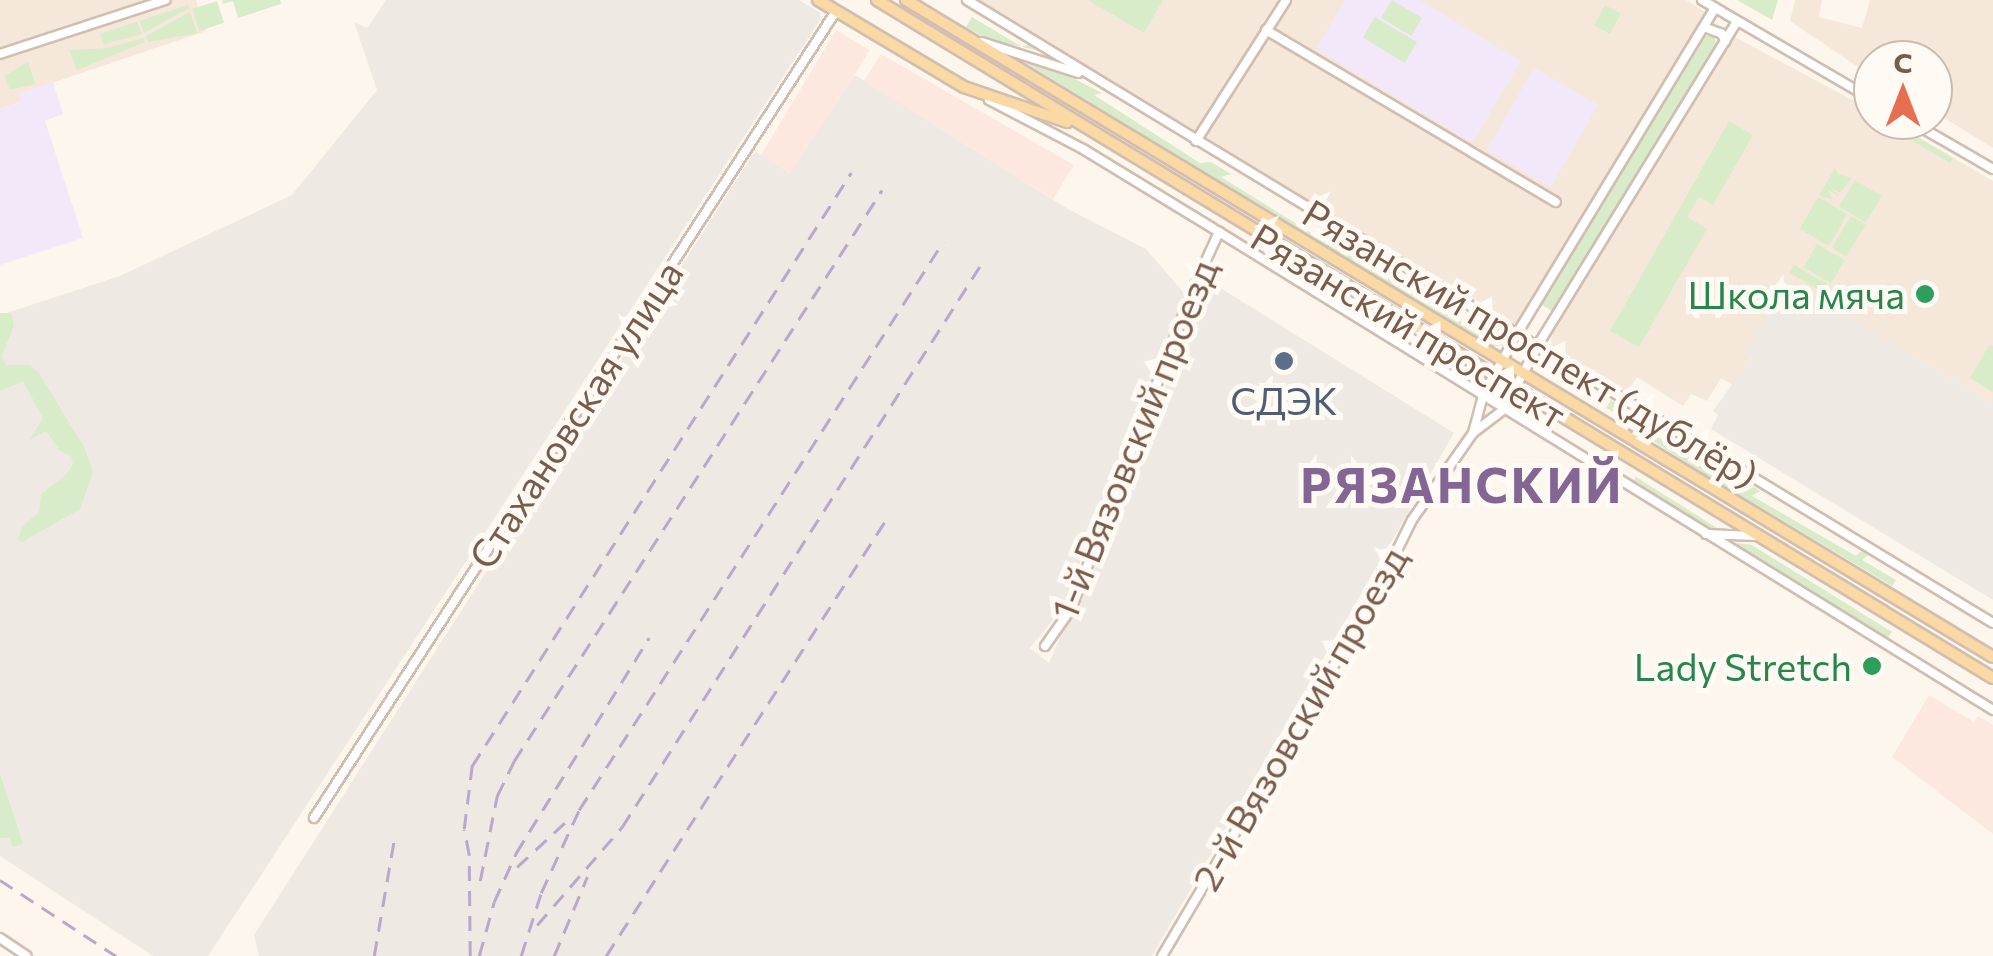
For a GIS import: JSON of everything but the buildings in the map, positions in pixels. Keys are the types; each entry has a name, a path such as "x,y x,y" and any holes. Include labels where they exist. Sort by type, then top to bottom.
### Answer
{"main road":[{"name":"Рязанский проспект (дублёр)","path":"818,0 964,86"},
{"name":"Рязанский проспект","path":"878,0 1993,678"},
{"name":"Рязанский проспект","path":"906,0 1993,657"},
{"path":"964,86 1088,129"}],"street":[{"path":"0,54 165,0"},
{"name":"Рязанский проспект (дублёр)","path":"967,0 1993,623"},
{"path":"1196,141 1286,0"},
{"path":"1702,0 1853,88"},
{"name":"2-й Вязовский проезд","path":"1473,432 1483,395 1517,334 1716,8"},
{"name":"Стахановская улица","path":"314,818 836,11"},
{"name":"2-й Вязовский проезд","path":"1162,956 1372,602 1412,520 1473,432 1504,409 1537,346 1737,21"},
{"path":"1704,28 1722,34 1725,40"},
{"path":"1266,30 1556,202"},
{"path":"970,38 1092,79"},
{"name":"Рязанский проспект (дублёр)","path":"964,86 1083,150 1220,232 1702,534 1993,710"},
{"path":"1943,140 1993,169"},
{"name":"1-й Вязовский проезд","path":"1045,646 1071,610 1193,289 1220,232"},
{"path":"1534,306 1554,318"},
{"path":"1702,534 1760,536"},
{"path":"0,938 27,956"}],"shaded area":[{"path":"0,0 196,0 206,31 19,94 21,102 0,109"},
{"path":"386,0 799,0 820,13 820,20 208,956 153,956 0,856 0,315 120,276 292,195 377,90 354,22 367,28"},
{"path":"980,0 1686,0 1705,12 1517,324 1511,326"},
{"path":"1345,0 1419,0 1521,61 1472,143 1316,49"},
{"path":"1795,0 1822,0 1819,17 1862,28 1870,0 1993,0 1993,148 1953,123 1953,40 1853,40 1853,64 1790,21"},
{"path":"836,30 869,50 794,175 761,155"},
{"path":"1735,37 1853,100 1853,140 1923,140 1993,181 1993,403 1787,282 1746,353 1752,356 1735,386 1721,378 1707,401 1691,394 1683,406 1637,377 1626,394 1552,350 1551,332"},
{"path":"881,54 1074,165 1053,199 864,81"},
{"path":"1534,68 1598,105 1551,187 1486,150"},
{"path":"855,75 1068,209 1146,249 1185,294 1062,609 1030,648 1049,663 1209,281 1454,433 1152,956 259,956 254,935 755,151 790,173"},
{"path":"53,82 63,114 45,121 83,238 0,265 0,109 21,102 18,94"},
{"path":"1787,281 1993,403 1993,600 1711,429 1718,415 1713,411 1752,357 1745,352"},
{"path":"1929,695 1974,722 1978,716 1993,725 1993,834 1892,757"}],"green space":[{"path":"222,0 280,0 281,4 238,18 233,1 223,4"},
{"path":"1088,0 1163,0 1144,33"},
{"path":"1392,0 1422,18 1411,36 1381,18"},
{"path":"1737,0 1778,0 1772,20"},
{"path":"217,1 224,23 199,31 192,9"},
{"path":"188,5 189,8 144,33 140,21"},
{"path":"1605,5 1621,14 1610,34 1594,25"},
{"path":"190,12 197,33 148,42 146,36"},
{"path":"972,17 1022,47 987,39 966,27"},
{"path":"1375,17 1417,42 1405,63 1363,38"},
{"path":"137,22 142,34 104,44 100,34"},
{"path":"1713,35 1717,44 1553,312 1541,304 1706,36"},
{"path":"144,38 145,42 77,70 69,50 108,48"},
{"path":"1021,60 1047,65 1102,93 1094,95 1200,163 1211,162 1231,174 1221,177 1321,239 1460,314 1451,316 1477,331 1490,330 1502,337 1504,345 1490,347"},
{"path":"28,62 35,84 10,90 4,76"},
{"path":"1729,121 1753,135 1713,205 1699,197 1687,217 1707,229 1639,347 1610,331"},
{"path":"1911,140 1922,140 1953,158 1950,163"},
{"path":"1835,168 1838,174 1852,178 1840,193 1829,187 1841,197 1828,190 1832,199 1819,195"},
{"path":"1855,180 1882,196 1866,223 1839,207"},
{"path":"1818,197 1847,214 1829,246 1800,229"},
{"path":"1851,216 1866,225 1847,256 1832,248"},
{"path":"1817,244 1845,260 1831,283 1804,267"},
{"path":"1794,265 1830,286 1826,294 1790,273"},
{"path":"0,313 11,313 14,326 2,355 6,365 30,365 39,373 84,447 93,472 80,509 22,542 17,540 23,526 39,512 41,494 67,474 73,464 71,456 60,451 46,431 29,440 43,418 23,381 0,391"},
{"path":"1990,344 1993,346 1993,392 1970,378"},
{"path":"1611,400 1647,422 1640,426 1746,491 1754,487 1760,491 1752,496 1856,556 1861,551 1868,555 1862,560 1896,580 1892,586 1693,467 1636,430 1638,425 1606,408"},
{"path":"1602,461 1634,480 1636,477 1722,531 1704,527 1600,465"},
{"path":"1729,542 1752,545 1892,632 1887,639"},
{"path":"0,774 23,844 13,847 9,838 0,838"}],"railway":[{"path":"470,956 469,855 464,829 472,766 851,173"},
{"path":"480,881 497,796 514,761 882,190"},
{"path":"521,956 541,893 579,810 943,242"},
{"path":"537,925 622,827 980,266"},
{"path":"606,956 889,515"},
{"path":"479,956 494,902 516,853 649,638"},
{"path":"517,867 572,816"},
{"path":"374,956 395,835"},
{"path":"554,956 587,877"},
{"path":"0,880 116,956"}],"place":[{"name":"Школа мяча","path":"1925,294"},
{"name":"СДЭК","path":"1284,361"},
{"name":"Lady Stretch","path":"1872,666"}],"district":[{"name":"РЯЗАНСКИЙ","path":"1462,484"}]}
